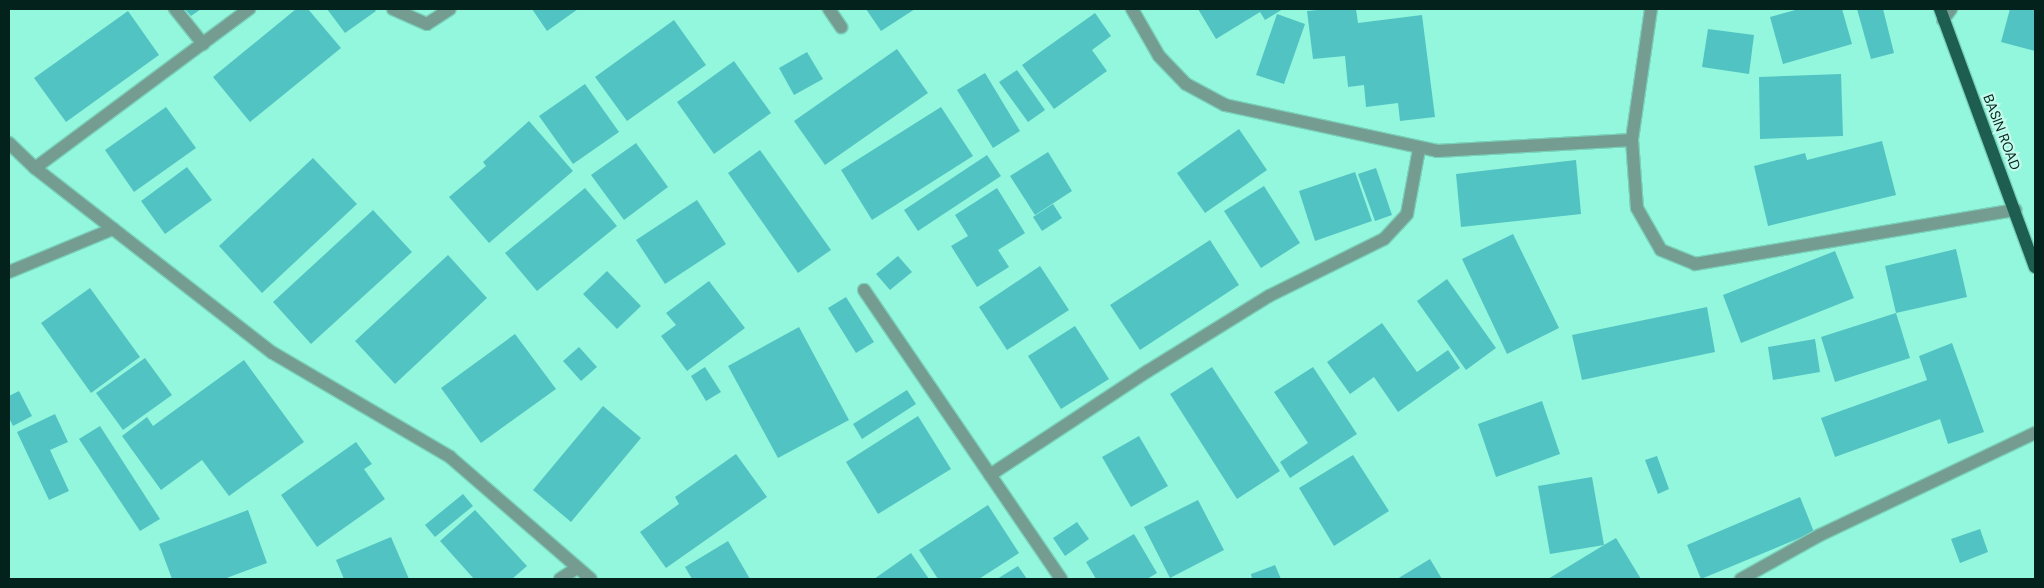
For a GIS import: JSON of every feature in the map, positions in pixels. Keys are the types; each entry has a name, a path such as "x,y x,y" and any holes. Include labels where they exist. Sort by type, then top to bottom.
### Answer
{"main road":[{"name":"BASIN ROAD","path":"1941,14 2034,260"}],"street":[{"path":"175,9 203,44"},
{"path":"34,168 249,9"},
{"path":"392,9 427,24 450,9"},
{"path":"829,9 841,27"},
{"path":"1132,9 1159,56 1186,84 1225,105 1418,149 1437,151 1632,140"},
{"path":"1651,9 1632,140 1637,208 1661,250 1695,264 2015,210"},
{"path":"1941,14 1951,9"},
{"path":"9,143 34,168 273,353 450,457 591,579"},
{"path":"990,475 1148,371 1269,296 1384,239 1408,214 1418,149"},
{"path":"9,272 113,229"},
{"path":"864,290 1062,579"},
{"path":"1741,579 1820,535 2035,433"},
{"path":"560,579 577,568"}],"building":[{"path":"185,9 201,9 191,16"},
{"path":"296,9 308,9 341,48 250,122 213,77"},
{"path":"327,9 374,9 376,11 345,33"},
{"path":"532,9 578,9 547,31"},
{"path":"866,9 915,9 881,31"},
{"path":"1198,9 1283,9 1265,20 1260,12 1216,39"},
{"path":"1356,9 1358,23 1422,15 1435,117 1400,121 1398,103 1366,107 1364,85 1348,87 1345,56 1313,59 1307,11"},
{"path":"1799,9 1842,9 1852,44 1783,64 1770,17"},
{"path":"1857,9 1883,9 1894,53 1871,59"},
{"path":"2010,9 2035,9 2035,51 2001,42"},
{"path":"128,11 159,55 66,122 34,78"},
{"path":"1095,13 1111,36 1092,50 1107,71 1054,109 1022,65"},
{"path":"1277,14 1305,24 1284,84 1256,75"},
{"path":"674,20 706,65 627,121 595,77"},
{"path":"1708,29 1754,35 1749,74 1702,67"},
{"path":"897,49 928,93 825,165 794,121"},
{"path":"807,52 823,79 794,95 779,68"},
{"path":"734,61 771,113 714,154 677,102"},
{"path":"1017,70 1045,110 1028,122 999,82"},
{"path":"985,73 1020,131 993,148 957,90"},
{"path":"1841,74 1843,136 1760,139 1759,77"},
{"path":"585,84 619,132 573,164 539,116"},
{"path":"166,107 196,148 134,192 105,150"},
{"path":"941,107 973,156 872,220 841,170"},
{"path":"529,121 573,171 489,243 449,197 486,166 483,162"},
{"path":"1239,129 1267,170 1205,213 1177,173"},
{"path":"1882,141 1896,195 1768,226 1754,166 1805,153 1807,160"},
{"path":"636,143 668,187 624,220 591,175"},
{"path":"760,150 831,250 798,273 728,173"},
{"path":"1048,152 1072,191 1035,215 1010,176"},
{"path":"987,155 1001,176 918,231 904,210"},
{"path":"313,158 357,204 262,293 219,246"},
{"path":"1576,160 1581,214 1461,227 1456,174"},
{"path":"187,167 212,200 165,234 141,201"},
{"path":"1376,168 1392,215 1375,221 1358,174"},
{"path":"1355,172 1372,221 1315,241 1299,191"},
{"path":"1264,186 1300,243 1261,268 1224,211"},
{"path":"585,188 617,226 537,291 505,253"},
{"path":"997,188 1025,233 998,250 1009,267 977,287 951,246 968,236 955,215"},
{"path":"697,200 726,244 665,284 636,240"},
{"path":"1053,204 1062,218 1042,231 1033,217"},
{"path":"373,210 412,252 311,344 273,302"},
{"path":"1513,234 1559,328 1507,354 1462,259"},
{"path":"1210,240 1239,285 1140,350 1110,305"},
{"path":"1956,249 1967,297 1896,313 1885,266"},
{"path":"1835,251 1854,298 1741,343 1723,295"},
{"path":"448,255 487,298 395,384 355,341"},
{"path":"898,256 912,272 890,290 876,274"},
{"path":"1040,266 1069,310 1007,350 979,307"},
{"path":"607,271 641,306 617,329 583,294"},
{"path":"1447,279 1496,348 1466,370 1417,301"},
{"path":"709,281 745,328 687,371 661,336 676,325 666,313"},
{"path":"90,288 140,357 91,393 41,323"},
{"path":"846,297 874,342 856,353 828,308"},
{"path":"1707,307 1715,352 1582,380 1572,335"},
{"path":"1896,313 1910,358 1835,382 1821,337"},
{"path":"1382,323 1417,372 1448,350 1460,368 1398,412 1374,377 1350,394 1327,362"},
{"path":"1075,326 1109,379 1061,409 1028,356"},
{"path":"799,327 849,420 778,458 728,366"},
{"path":"515,334 556,389 481,443 441,388"},
{"path":"1815,339 1820,372 1773,380 1768,347"},
{"path":"1952,343 1984,432 1948,444 1940,419 1835,457 1821,418 1927,380 1919,356"},
{"path":"579,347 597,367 581,381 563,361"},
{"path":"145,358 172,395 123,430 96,393"},
{"path":"244,360 304,442 229,496 202,460 161,490 122,436 147,417 153,426"},
{"path":"705,367 721,392 706,401 691,376"},
{"path":"1212,367 1280,471 1237,499 1170,394"},
{"path":"1313,367 1357,434 1290,478 1280,462 1308,443 1274,392"},
{"path":"907,390 916,404 862,439 853,424"},
{"path":"19,391 32,416 13,426 9,418 9,396"},
{"path":"1542,401 1560,454 1496,477 1478,424"},
{"path":"603,406 641,438 571,522 533,490"},
{"path":"55,414 68,442 50,450 69,491 49,500 17,432"},
{"path":"918,416 951,469 878,514 846,462"},
{"path":"100,426 160,519 140,531 79,439"},
{"path":"1139,436 1168,486 1131,507 1102,457"},
{"path":"356,442 372,464 364,469 385,499 317,547 281,495"},
{"path":"736,454 767,497 666,568 640,532 679,504 675,497"},
{"path":"1353,455 1389,511 1334,546 1299,488"},
{"path":"1657,456 1669,489 1658,494 1645,460"},
{"path":"1592,477 1604,545 1550,554 1538,486"},
{"path":"463,494 473,506 435,537 425,525"},
{"path":"1800,497 1814,532 1701,579 1687,545"},
{"path":"1198,500 1224,550 1170,578 1144,527"},
{"path":"988,505 1019,553 979,579 938,579 919,550"},
{"path":"248,510 267,563 224,579 172,579 159,544"},
{"path":"475,510 527,566 512,579 474,579 440,541"},
{"path":"1077,522 1089,539 1065,556 1053,538"},
{"path":"1980,529 1988,552 1960,563 1951,539"},
{"path":"1134,534 1157,573 1147,579 1096,579 1086,562"},
{"path":"391,537 409,579 344,579 336,560"},
{"path":"1616,538 1641,579 1548,579 1604,545"},
{"path":"728,541 750,579 692,579 685,567"},
{"path":"911,553 929,579 874,579"},
{"path":"1430,559 1442,579 1397,579"},
{"path":"1275,565 1281,579 1252,579 1251,574"},
{"path":"1018,566 1027,579 997,579"}]}
